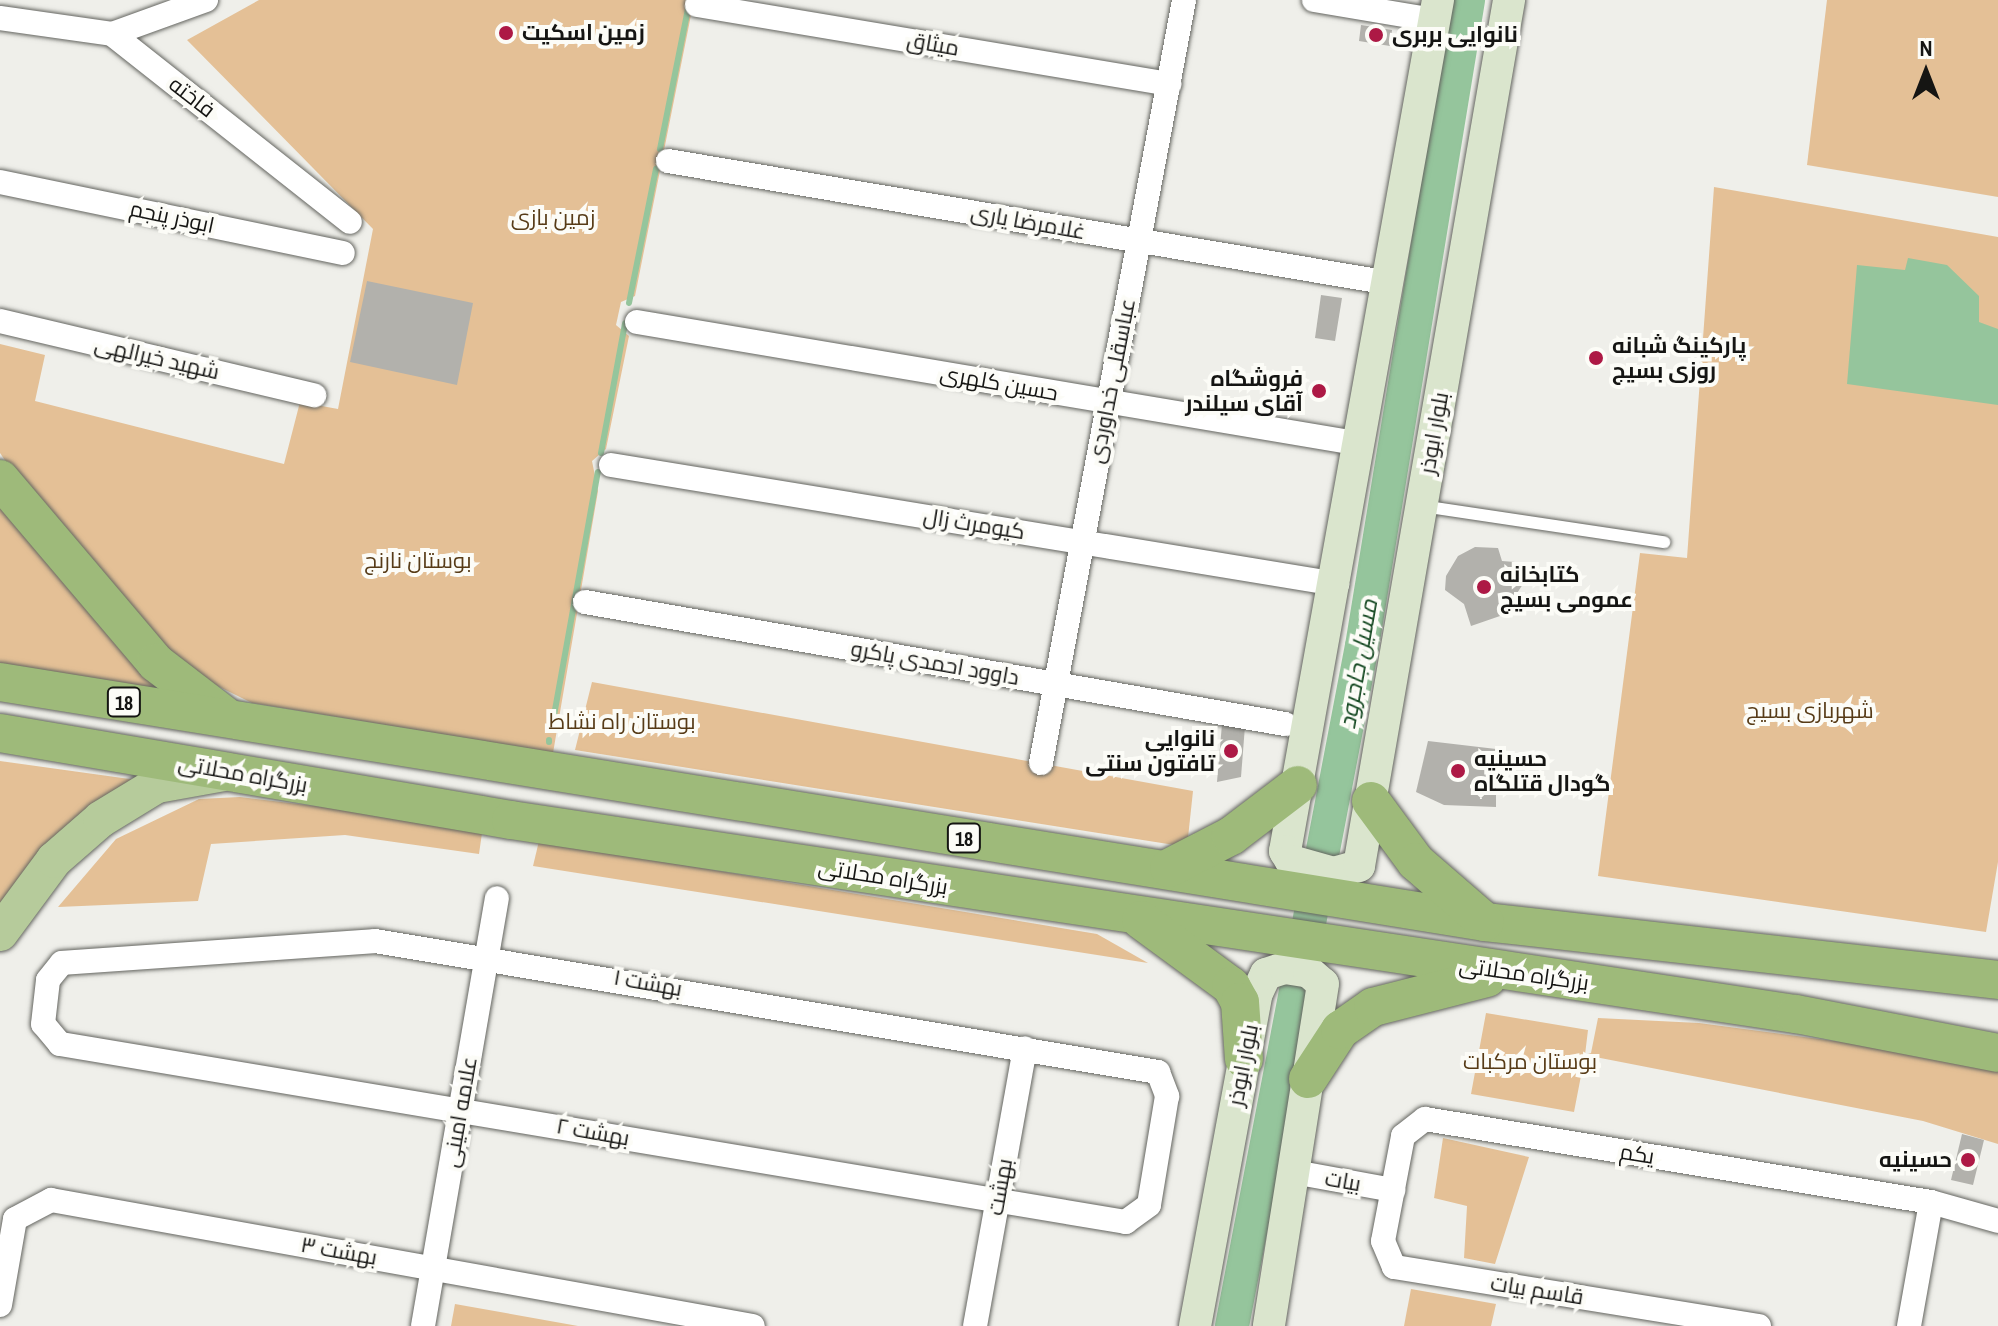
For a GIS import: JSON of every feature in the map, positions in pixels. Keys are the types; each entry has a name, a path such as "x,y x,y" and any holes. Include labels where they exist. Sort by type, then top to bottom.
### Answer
{"highway":[{"path":"0,479 156,663 230,719"},
{"name":"18","path":"0,682 768,808 1169,868 1318,874 1485,922 1758,955"},
{"name":"بزرگراه محلاتی","path":"0,733 622,837 1767,1010 1998,1053"},
{"path":"622,837 643,826 650,812 629,785"},
{"path":"1169,868 1231,836 1298,785"},
{"path":"1371,801 1416,862 1485,922"},
{"path":"756,858 732,842 728,826 768,808"},
{"path":"1136,916 1231,986 1240,1002 1244,1059"},
{"path":"1758,955 1998,980"},
{"path":"1758,955 1790,978 1786,1003 1767,1010"},
{"path":"1308,1079 1340,1030 1373,1007 1515,973"}],"main road":[{"name":"بلوار ابوذر","path":"1318,874 1371,801 1509,0"},
{"path":"1318,874 1298,785 1337,584 1436,10"},
{"path":"0,933 54,860 101,819 157,785 229,772"},
{"name":"بلوار ابوذر","path":"1195,1326 1244,1059 1266,974 1297,969 1323,984 1269,1326"}],"street":[{"path":"0,18 112,34 206,0"},
{"name":"عباسقلی خداوردی","path":"1041,763 1184,0"},
{"path":"1314,0 1436,10"},
{"name":"میثاق","path":"697,5 1169,84"},
{"name":"فاخته","path":"112,34 350,222"},
{"name":"غلامرضا یاری","path":"668,161 1389,283"},
{"name":"ابوذر پنجم","path":"0,182 343,253"},
{"name":"شهید خیرالهی","path":"0,321 314,395"},
{"name":"حسین کلهری","path":"637,322 1361,444"},
{"name":"کیومرث زال","path":"611,465 1337,584"},
{"name":"داوود احمدی پاکرو","path":"585,602 1285,724"},
{"name":"علامه امینی","path":"423,1326 497,898"},
{"name":"بهشت ۱","path":"60,1044 43,1024 48,980 62,963 375,941 487,955 1158,1072 1167,1096 1149,1205 1126,1222"},
{"name":"بهشت ۲","path":"60,1044 1126,1222"},
{"name":"بهشت","path":"975,1326 1025,1048"},
{"name":"یکم","path":"1393,1190 1403,1136 1425,1119 1931,1202 1998,1221"},
{"name":"بیات","path":"1294,1172 1393,1190"},
{"name":"قاسم بیات","path":"1393,1190 1383,1241 1394,1267 1759,1326"},
{"name":"بهشت ۳","path":"0,1305 15,1219 51,1200 753,1326"},
{"path":"1909,1326 1931,1202"}],"lane":[{"path":"1422,506 1664,542"}],"green space":[{"name":"بوستان نارنج","path":"259,0 694,0 635,296 621,302 616,325 629,336 606,449 592,461 598,491 553,753 252,703 179,667 50,527 0,453 0,344 45,355 35,401 284,464 300,402 338,409 373,229 187,40"},
{"path":"1827,0 1998,0 1998,197 1807,165"},
{"name":"شهربازی بسیج","path":"1714,187 1998,237 1998,862 1986,932 1598,876 1640,553 1687,558"},
{"path":"0,500 181,695 0,664"},
{"name":"بوستان راه نشاط","path":"592,682 1193,791 1187,847 575,750"},
{"path":"0,761 144,781 0,906"},
{"path":"240,797 483,826 479,854 345,835 211,844 198,901 58,907 116,839 199,799"},
{"path":"539,841 1097,934 1148,963 533,866"},
{"name":"بوستان مرکبات","path":"1486,1013 1588,1030 1574,1112 1471,1094"},
{"path":"1598,1018 1699,1023 1998,1063 1998,1144 1923,1121 1585,1055 1591,1053"},
{"path":"1443,1138 1529,1157 1495,1264 1464,1258 1467,1206 1434,1198"},
{"path":"1411,1289 1496,1304 1491,1326 1404,1326"},
{"path":"455,1304 578,1326 451,1326"}],"shaded area":[{"path":"1908,258 1947,265 1979,296 1979,322 1998,329 1998,405 1847,384 1857,265 1905,270"}],"building":[{"name":"نانوایی بربری","path":"1361,25 1392,30 1390,46 1359,41"},
{"path":"367,281 473,303 457,385 350,362"},
{"path":"1321,295 1342,298 1335,341 1315,338"},
{"name":"کتابخانه عمومی بسیج","path":"1475,547 1498,548 1502,561 1515,562 1523,584 1510,604 1498,605 1500,616 1471,626 1464,604 1445,590 1446,576 1458,556"},
{"name":"نانوایی تافتون سنتی","path":"1222,724 1245,726 1241,777 1217,782"},
{"name":"حسینیه گودال قتلگاه","path":"1428,741 1496,749 1496,807 1444,805 1416,792"},
{"name":"حسینیه","path":"1962,1134 1984,1140 1973,1185 1951,1180"}],"waterway":[{"name":"مسیل جاجرود","path":"1232,1326 1362,646 1468,0"},
{"path":"660,149 689,4"},
{"path":"629,303 656,169"},
{"path":"601,453 625,323"},
{"path":"553,721 598,472"}],"place":[{"name":"زمین اسکیت","path":"506,33"},
{"name":"نانوایی بربری","path":"1376,35"},
{"name":"پارکینگ شبانه روزی بسیج","path":"1596,358"},
{"name":"فروشگاه آقای سیلندر","path":"1319,391"},
{"name":"کتابخانه عمومی بسیج","path":"1484,587"},
{"name":"نانوایی تافتون سنتی","path":"1231,751"},
{"name":"حسینیه گودال قتلگاه","path":"1458,771"},
{"name":"حسینیه","path":"1968,1160"}],"park label":[{"name":"زمین بازی","path":"553,218"}]}
